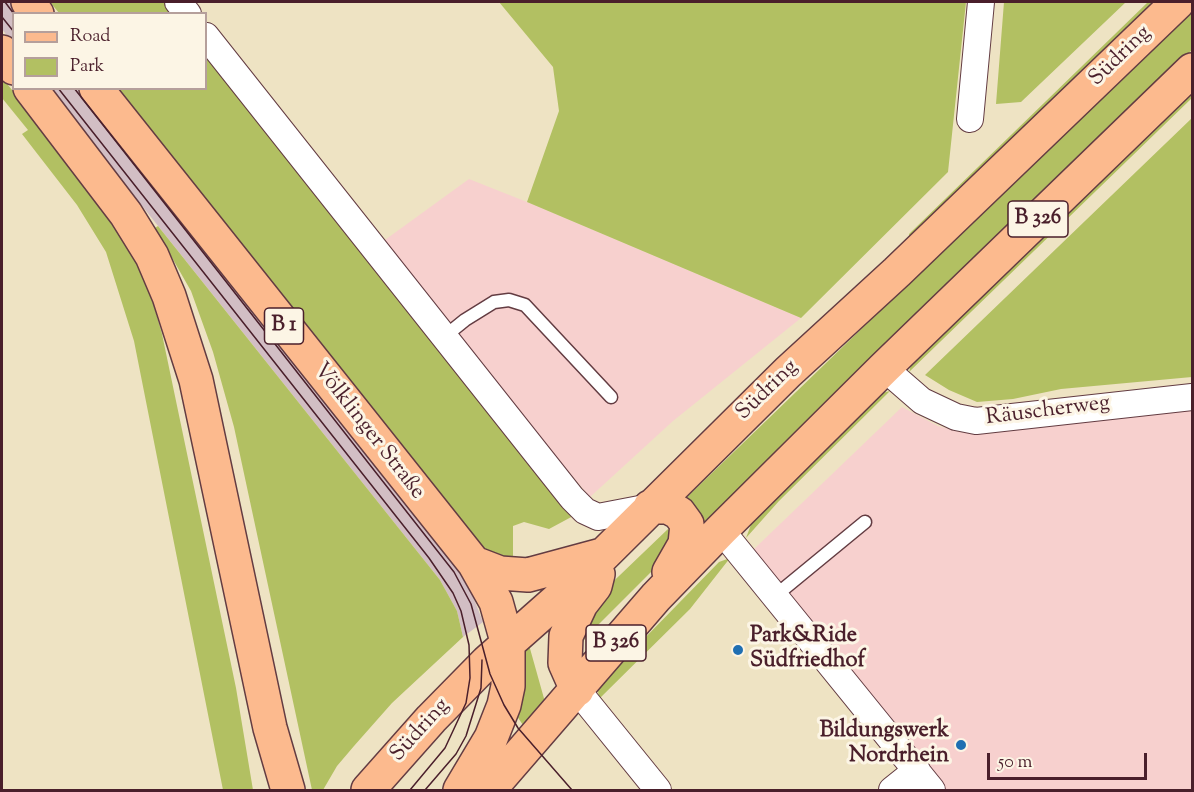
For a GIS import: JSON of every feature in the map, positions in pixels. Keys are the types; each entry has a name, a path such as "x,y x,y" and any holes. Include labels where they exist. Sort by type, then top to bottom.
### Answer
{"main road":[{"name":"Südring","path":"368,790 470,678 603,555 725,433 1178,2"},
{"path":"2,52 12,65"},
{"name":"B 326","path":"489,790 656,597 721,530 884,368 1192,70"},
{"path":"32,90 126,214 152,256 169,296 196,380 270,728 288,790"},
{"name":"Völklinger Straße","path":"98,90 474,563 496,602 508,645"},
{"path":"650,507 668,507 679,513 687,524 685,544 656,597"},
{"path":"474,563 501,573 528,575 603,555 595,586 581,604 566,636 565,663 577,690"},
{"name":"B 1","path":"460,790 491,738 504,705 508,686 508,645"},
{"path":"270,728 270,790"}],"street":[{"path":"970,118 981,2"},
{"path":"207,37 585,511 598,517 650,507"},
{"name":"Räuscherweg","path":"884,368 922,401 956,417 976,421 1192,397"},
{"path":"721,530 932,790"},
{"path":"577,690 658,790"},
{"path":"892,790 916,770"}],"lane":[{"path":"444,337 465,320 494,302 508,300 525,305 611,397"},
{"path":"775,596 865,522"}],"shaded area":[{"path":"2,2 10,2 18,12 12,12 12,43 2,29"},
{"path":"50,90 80,90 444,548 468,584 483,622 463,637 457,611 440,580"},
{"path":"469,179 801,318 673,421 590,497 378,245"},
{"path":"1179,406 1192,407 1192,790 945,790 753,550 902,407 938,426 960,432 987,434"}],"green space":[{"path":"50,2 167,2 176,12 58,12"},
{"path":"499,2 966,2 948,172 801,318 527,202 559,111 553,67"},
{"path":"1004,2 1126,2 1021,102 996,104"},
{"path":"1148,2 1157,2 909,241 909,234"},
{"path":"1192,10 1192,50 699,527 683,501"},
{"path":"207,51 575,515 549,529 524,522 513,526 513,562 482,548 119,90 207,90"},
{"path":"2,78 56,142 126,237 149,289 162,334 236,688 253,790 223,790 134,341 106,252 77,205 22,134 28,130 2,98"},
{"path":"1192,92 1192,98 909,372 911,365"},
{"path":"1192,118 1192,377 1061,389 1013,399 977,402 949,390 925,375"},
{"path":"158,226 440,580 457,611 463,637 392,703 337,766 323,790 312,790 234,427 213,352 191,291 155,228"},
{"path":"890,391 779,501 746,538 752,522 882,393"},
{"path":"668,529 674,534 655,568 585,638 577,656 595,599"},
{"path":"730,558 690,609 599,699 600,687 637,646 719,562"},
{"path":"529,645 545,702 523,725 514,712 521,652"}],"tram line":[{"path":"5,2 12,12"},
{"path":"2,17 12,30"},
{"path":"60,90 429,558 453,593 461,611 469,645 470,678 466,703 445,748 410,790"},
{"path":"76,90 454,572 471,604 490,674 504,705 518,728 572,790"},
{"path":"425,790 456,754 466,736 481,688 482,660"}],"place":[{"name":"Park&Ride Südfriedhof","path":"738,650"},
{"name":"Bildungswerk Nordrhein","path":"961,745"}]}
